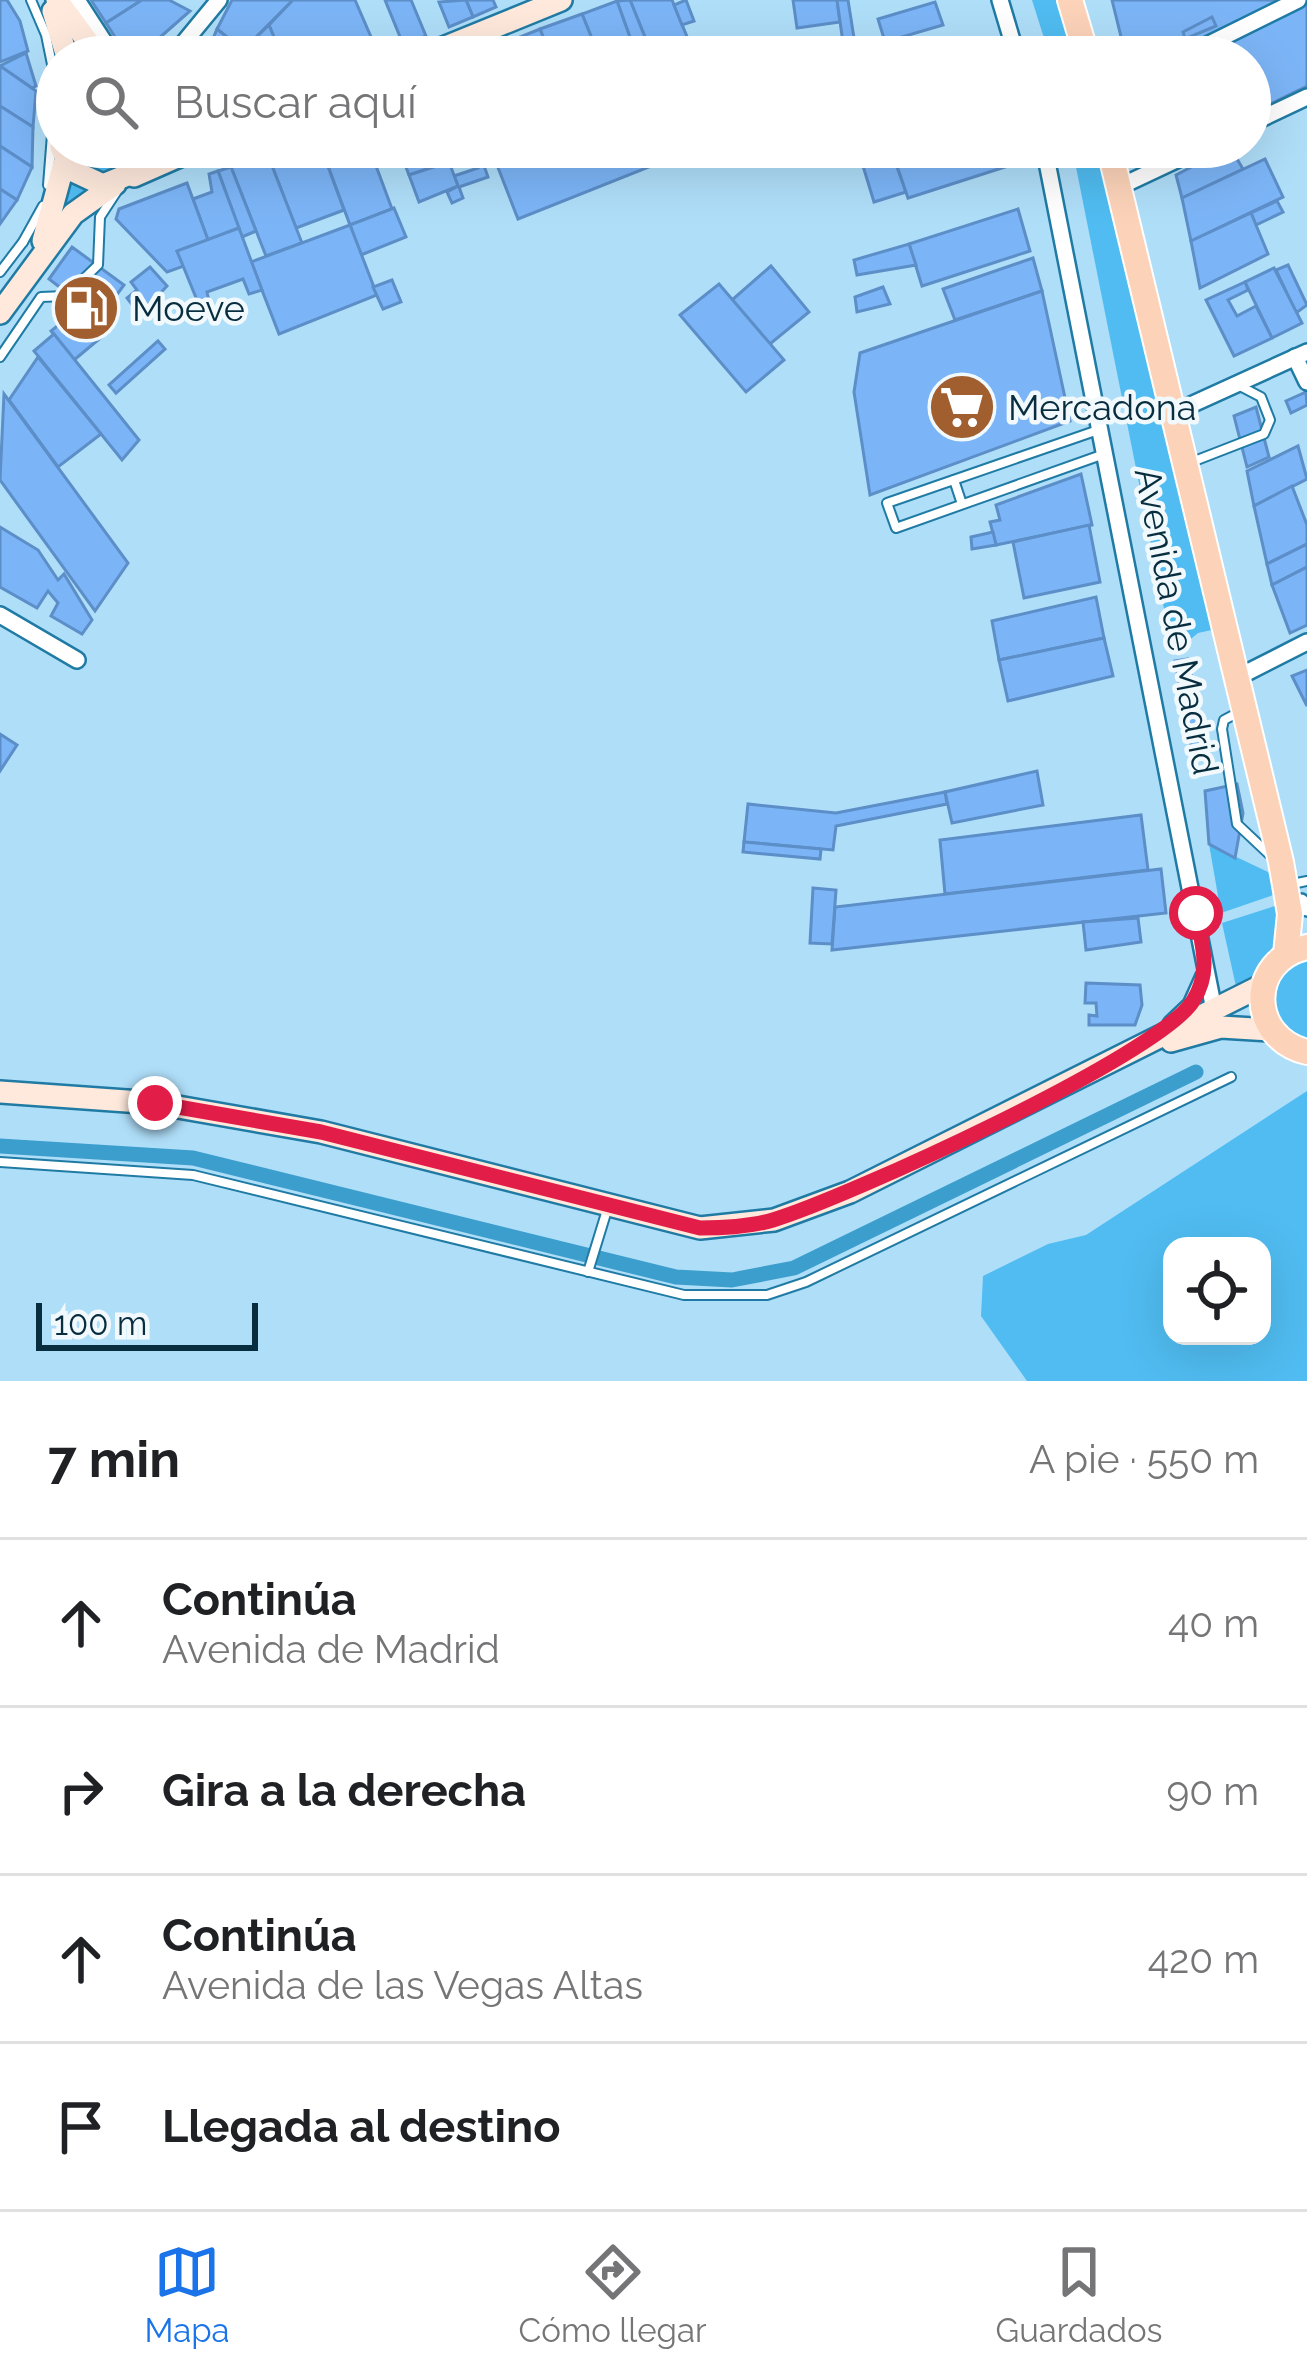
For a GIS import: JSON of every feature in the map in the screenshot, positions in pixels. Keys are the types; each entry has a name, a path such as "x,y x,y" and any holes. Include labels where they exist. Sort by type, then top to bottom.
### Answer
{"main road":[{"path":"1070,0 1081,36"},
{"path":"1086,0 1095,36"},
{"name":"Avenida de Madrid","path":"1117,168 1184,408 1248,671 1297,950"},
{"name":"Avenida de Madrid","path":"1122,168 1251,708 1304,899"},
{"path":"1297,950 1263,985 1261,1008 1270,1030 1307,1052"}],"street":[{"path":"45,0 59,36"},
{"path":"57,0 84,36"},
{"path":"77,0 101,36"},
{"path":"473,36 561,0"},
{"path":"1000,0 1011,36"},
{"path":"1225,36 1298,0"},
{"path":"187,36 211,3"},
{"path":"1271,114 1307,97"},
{"path":"0,313 30,249 51,218 60,168"},
{"path":"77,168 92,184 122,181 136,168"},
{"path":"30,249 83,204 152,168"},
{"name":"Avenida de Madrid","path":"1049,168 1207,967"},
{"path":"1124,185 1160,168"},
{"path":"1184,408 1301,354 1307,382"},
{"path":"0,615 77,660"},
{"path":"1248,671 1307,643"},
{"path":"1207,967 1220,1012"},
{"path":"1131,1055 1191,1005 1207,967"},
{"path":"0,1092 155,1103 321,1132 700,1228 774,1220 850,1192 1220,1012 1263,985"},
{"path":"1220,1012 1270,1030"}],"lane":[{"path":"31,0 43,36"},
{"path":"0,272 30,249 49,168"},
{"path":"0,357 41,297 66,296 98,266 100,217 122,181"},
{"path":"1197,460 1264,434 1270,420 1261,397 1237,384"},
{"path":"1102,428 887,503 896,528 1108,453"},
{"path":"954,480 962,504"},
{"path":"0,1162 193,1175 684,1295 767,1295 855,1261 1231,1077"},
{"path":"588,1272 609,1204"}],"shaded area":[{"path":"1032,0 1058,0 1070,36 1043,36"},
{"path":"57,168 126,168 38,256"},
{"path":"1076,168 1106,168 1216,629 1198,633 1173,654"},
{"path":"1209,844 1268,872 1279,893 1221,913"},
{"path":"1281,904 1272,955 1258,976 1237,991 1222,923"},
{"path":"1307,958 1307,1040 1282,1023 1274,999 1283,975"},
{"path":"1307,1091 1307,1381 1027,1381 981,1316 983,1276 1048,1244 1086,1235"}],"building":[{"path":"0,0 7,0 20,21 28,51 0,62"},
{"path":"91,0 142,0 106,23"},
{"path":"142,0 169,0 190,11 162,36 114,36 106,23"},
{"path":"232,0 293,0 257,36 226,36 217,29"},
{"path":"293,0 355,0 371,36 273,36 269,25"},
{"path":"385,0 411,0 426,36 400,36"},
{"path":"466,0 493,0 496,7 473,17"},
{"path":"466,0 473,17 449,27 439,2"},
{"path":"630,0 672,0 687,36 645,36"},
{"path":"630,0 645,36 630,36 617,1"},
{"path":"686,0 694,21 682,25 674,5"},
{"path":"793,0 837,0 840,22 797,28"},
{"path":"837,0 848,0 854,36 842,36"},
{"path":"1112,0 1307,0 1307,86 1271,104 1271,36 1121,36"},
{"path":"617,1 630,36 591,36 582,14"},
{"path":"935,2 943,25 905,36 883,36 878,19"},
{"path":"582,14 591,36 543,36 540,29"},
{"path":"1212,17 1216,26 1192,36 1183,32"},
{"path":"26,53 36,86 32,88 0,66"},
{"path":"0,66 36,91 33,127 0,106"},
{"path":"0,106 33,127 32,167 0,146"},
{"path":"0,146 32,167 17,200 0,189"},
{"path":"231,168 273,168 302,243 266,256"},
{"path":"231,168 256,231 242,237 218,171"},
{"path":"273,168 329,168 344,210 296,228"},
{"path":"329,168 377,168 392,209 350,225"},
{"path":"451,168 458,186 419,202 409,175"},
{"path":"485,168 488,177 459,187 463,198 452,203 447,192 458,186 454,176"},
{"path":"498,168 646,168 518,219"},
{"path":"864,168 897,168 906,192 874,202"},
{"path":"898,168 1002,168 908,198"},
{"path":"1190,168 1243,169 1182,198 1176,175"},
{"path":"1246,168 1269,168 1283,197 1191,241 1182,198"},
{"path":"218,171 239,228 208,240 193,199 212,192 209,174"},
{"path":"187,183 208,240 177,251 184,266 167,272 116,219 119,209"},
{"path":"0,189 17,200 0,224"},
{"path":"1277,201 1283,212 1256,225 1251,213"},
{"path":"394,208 406,237 361,255 350,225"},
{"path":"1018,209 1030,251 922,286 909,244"},
{"path":"1251,213 1268,254 1200,288 1191,241"},
{"path":"350,225 377,295 279,334 251,262"},
{"path":"239,228 262,290 249,294 243,279 207,292 209,301 199,305 177,251"},
{"path":"909,244 916,265 857,275 854,260"},
{"name":"Moeve","path":"72,247 124,285 95,324 104,335 74,360 51,331 65,320 66,292 49,279"},
{"path":"1033,258 1042,291 955,320 943,289"},
{"path":"1288,265 1307,305 1296,313 1276,270"},
{"path":"771,266 809,312 770,344 732,300"},
{"path":"150,267 167,286 140,315 127,298 137,290 131,282"},
{"path":"1274,268 1302,323 1272,338 1245,282"},
{"path":"392,280 401,302 383,309 373,287"},
{"path":"1245,282 1248,290 1228,300 1237,316 1256,306 1272,338 1234,356 1206,300"},
{"path":"719,284 784,360 746,392 680,315"},
{"path":"883,287 890,304 857,312 855,297"},
{"name":"Mercadona","path":"1042,291 1070,421 870,495 854,392 860,353"},
{"path":"54,334 139,440 122,460 34,351"},
{"path":"158,341 165,349 116,393 109,385"},
{"path":"38,357 101,434 58,467 9,400"},
{"path":"1306,392 1307,405 1291,413 1286,401"},
{"path":"4,394 128,563 95,611 0,480"},
{"path":"1256,407 1269,457 1247,467 1234,416"},
{"path":"1298,446 1307,479 1254,506 1247,471"},
{"path":"1081,474 1092,525 996,545 990,522 1000,520 996,505"},
{"path":"1292,486 1307,525 1307,544 1267,564 1254,506"},
{"path":"1089,525 1100,582 1024,598 1013,542"},
{"path":"0,527 38,550 58,580 64,574 92,620 82,634 51,616 58,603 48,591 37,608 0,587"},
{"path":"993,532 996,545 972,549 971,537"},
{"path":"1307,544 1307,567 1272,585 1267,564"},
{"path":"1307,567 1307,625 1290,633 1272,585"},
{"path":"1096,597 1104,638 999,660 992,621"},
{"path":"1104,638 1113,676 1008,701 999,660"},
{"path":"1188,659 1194,689 1181,692 1175,661"},
{"path":"1307,670 1307,706 1292,676"},
{"path":"1196,700 1201,730 1189,733 1183,703"},
{"path":"0,734 17,745 0,771"},
{"path":"1201,738 1204,758 1193,761 1190,740"},
{"path":"1037,771 1043,805 952,823 945,792"},
{"path":"1237,784 1243,813 1235,858 1209,844 1205,791"},
{"path":"945,792 947,804 836,826 833,850 744,842 748,804 836,813"},
{"path":"1141,815 1148,870 945,894 940,840"},
{"path":"744,842 821,849 820,859 743,852"},
{"path":"1161,869 1166,913 832,950 835,907"},
{"path":"813,888 836,890 832,944 810,943"},
{"path":"1138,918 1141,942 1086,950 1083,922"},
{"path":"1086,983 1140,985 1142,1005 1135,1025 1089,1025 1089,1015 1097,1016 1096,1003 1085,1003"}],"waterway":[{"path":"0,1146 193,1158 676,1277 732,1280 794,1268 1196,1072"}],"place":[{"name":"Moeve","path":"86,308"},
{"name":"Mercadona","path":"962,407"}],"route":[{"path":"155,1103 321,1132 700,1228 742,1227 850,1192 1131,1055 1180,1017 1200,989 1207,967 1196,913"}]}
